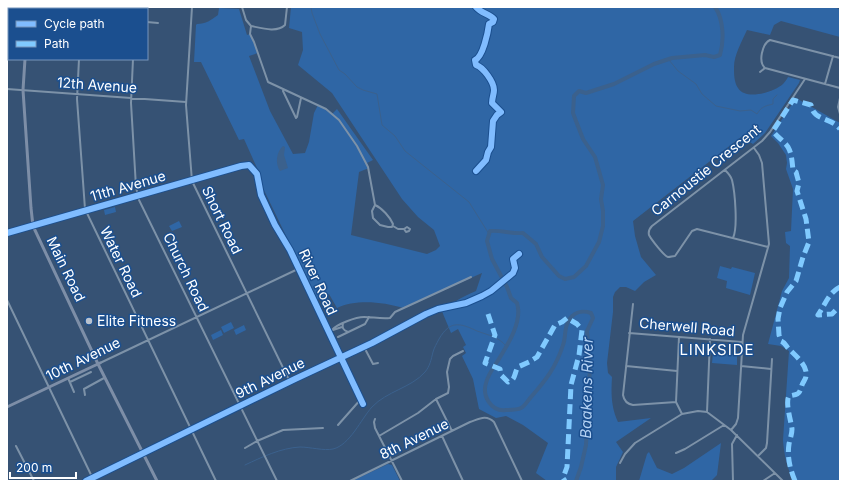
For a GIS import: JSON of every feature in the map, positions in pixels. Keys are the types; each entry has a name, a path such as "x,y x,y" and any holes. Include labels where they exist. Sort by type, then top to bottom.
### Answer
{"main road":[{"name":"Main Road","path":"25,60 23,90 30,208 33,226 157,481"},
{"name":"Main Road","path":"99,363 109,384"},
{"name":"10th Avenue","path":"7,407 69,380 99,363"}],"street":[{"name":"Short Road","path":"192,7 186,102 192,180 290,382"},
{"path":"242,7 246,20 251,26 274,29 282,28 286,23 287,7"},
{"path":"148,22 158,23"},
{"path":"251,26 250,34 268,82 282,90 331,112 337,118 346,129 368,167 375,205 372,214 376,222 384,226 393,226 398,229 404,229"},
{"path":"840,58 770,40 765,45 761,60 762,65 765,68 840,88"},
{"path":"825,84 833,56"},
{"name":"Water Road","path":"79,60 77,94 85,210 216,481"},
{"name":"Church Road","path":"133,60 131,98 138,196 277,481"},
{"path":"760,72 765,68"},
{"name":"Carnoustie Crescent","path":"768,248 702,229 696,229 692,231 677,254 669,257 664,254 651,238 649,230 652,226 754,148 770,132 805,79"},
{"name":"12th Avenue","path":"7,89 186,102"},
{"path":"282,90 296,118 301,98"},
{"path":"840,98 838,107 840,114"},
{"path":"731,430 737,422 742,342 768,248 769,236 762,163 754,148"},
{"name":"11th Avenue","path":"7,233 245,165 250,166 254,170"},
{"name":"River Road","path":"254,170 258,176 261,195 290,250 363,404"},
{"path":"725,170 731,177 733,185 736,227 733,238"},
{"path":"375,205 379,207 390,219 393,226"},
{"name":"9th Avenue","path":"86,481 364,347 433,311 466,302 488,293 514,271 515,268 513,259 519,254"},
{"name":"10th Avenue","path":"99,363 298,268"},
{"path":"329,332 333,328 343,323 361,317 390,318 395,312 470,277"},
{"path":"7,300 94,481"},
{"path":"633,304 623,395 624,399 628,404 635,405 676,402"},
{"path":"338,337 365,324 369,317"},
{"path":"342,327 343,323"},
{"path":"332,330 342,327"},
{"path":"342,327 344,331 348,332"},
{"name":"Cherwell Road","path":"629,332 742,342"},
{"path":"679,337 676,402 682,414"},
{"path":"706,412 710,339"},
{"path":"364,347 373,364 378,363"},
{"path":"379,436 418,413 436,399 447,393 449,390 447,374 451,358 463,351"},
{"path":"758,456 766,448 767,443 772,359"},
{"path":"626,366 678,371"},
{"path":"741,366 771,369"},
{"path":"74,392 69,380 91,372"},
{"path":"84,395 84,389 105,377"},
{"path":"338,425 361,399"},
{"path":"436,399 452,431"},
{"path":"620,463 625,454 635,443 682,414 698,411 706,412 731,430 784,481"},
{"name":"8th Avenue","path":"350,481 452,431 481,418 488,418 494,422 522,481"},
{"path":"375,419 374,424 379,436 402,481"},
{"path":"676,453 724,425"},
{"path":"245,448 257,441 284,430 323,428"},
{"path":"734,481 732,444 737,435"},
{"path":"442,436 463,481"},
{"path":"16,446 34,481"},
{"path":"388,463 394,466"},
{"path":"763,481 775,473"}],"shaded area":[{"path":"291,7 835,7 840,10 840,37 781,21 774,25 770,35 747,30 734,62 734,78 738,88 742,92 753,95 767,92 779,87 788,77 800,80 799,83 765,133 753,144 741,137 633,221 635,236 641,257 656,275 644,282 635,291 626,287 620,287 615,292 613,297 613,312 607,363 608,373 612,377 612,400 618,422 651,418 616,442 623,452 616,467 616,481 547,481 536,473 548,443 523,425 506,416 496,418 479,409 473,379 462,356 466,353 463,347 466,345 458,329 451,333 441,309 446,305 476,291 482,273 403,308 387,304 361,302 344,305 337,308 329,294 317,300 262,186 262,179 244,139 239,140 201,62 194,62 196,25 208,21 218,15 219,8 239,9 247,35 250,34 258,53 249,56 270,111 293,154 305,153 309,142 314,113 318,105 332,114 337,109 373,160 367,163 369,168 359,172 351,235 427,254 436,250 440,246 434,230 418,217 402,199 332,93 298,65 303,50 302,32 289,28"},
{"path":"796,98 840,123 840,481 794,481 789,472 783,440 789,351 781,346 768,344 782,291 789,278 790,246 786,243 785,232 791,231 793,189 786,169 786,155 771,136"},
{"path":"283,146 285,147 284,155 288,168 280,171 277,165 277,158 279,151"},
{"path":"115,207 116,212 105,215 104,210"},
{"path":"179,221 182,227 172,231 169,226"},
{"path":"720,266 731,269 732,267 755,273 750,295 726,288 727,281 717,278"},
{"path":"231,322 234,328 224,333 221,327"},
{"path":"244,325 246,330 236,335 234,330"},
{"path":"221,330 223,335 213,340 211,335"},
{"path":"713,353 737,355 737,365 712,363"},
{"path":"721,443 717,475 711,481 639,481 647,454 649,452 657,468 672,474 684,468"},
{"path":"388,464 392,465 400,481 352,481"}],"waterway":[{"path":"311,7 320,34 339,70 345,74 357,87 377,94 382,125 395,136 405,151 469,202 489,234"},
{"name":"Baakens River","path":"576,481 586,445 590,366 587,331 593,318 591,313 584,312 572,316 568,322 563,345 554,367 522,407 516,410 501,410 492,406 485,393 486,383 513,334 518,318 518,310 517,303 511,298 507,287 492,259 487,241 490,231 523,233 536,244 542,257 559,276 565,279 574,277 586,266 599,242 603,226 601,199 603,185 595,157 583,139 573,113 574,96 579,91 586,93 614,84 654,64 672,58 705,55 714,57 720,55 722,43 722,24 715,7"},
{"path":"669,60 678,71 696,84 702,94 716,106 740,111 751,110 757,114 764,107 773,104 773,99 777,95"},
{"path":"245,465 286,449 300,447 333,449 339,447 355,431 372,407 385,397 413,382 425,372 429,365 433,350 439,339 451,326 465,326 497,338 506,346"}],"marked path":[{"path":"795,481 790,467 788,449 792,429 788,399 789,396 799,392 806,378 806,372 801,362 781,341 778,319 780,308 787,292 796,281 809,242 806,219 797,191 799,183 796,172 793,170 792,158 788,147 773,131 793,100 811,105 815,114 834,123 840,129"},
{"path":"840,287 830,295 818,315 832,314 840,308"},
{"path":"488,314 495,335 485,363 500,369 501,375 508,382 514,378 518,367 537,357 555,325 567,318 577,324 582,330 579,355 571,385 567,467 563,478 565,481"}],"cycle path":[{"path":"476,7 494,19 493,22 489,24 483,49 478,58 475,60 476,65 485,72 494,87 492,103 501,112 493,121 491,147 486,160 476,171"},
{"path":"7,233 241,166 249,165 257,174 261,195 275,225 290,250 363,404"},
{"path":"86,481 372,343 426,314 438,309 466,303 482,296 491,291 513,273 515,268 513,259 519,254"}],"place":[{"name":"Elite Fitness","path":"89,321"}],"district":[{"name":"LINKSIDE","path":"717,350"}]}
